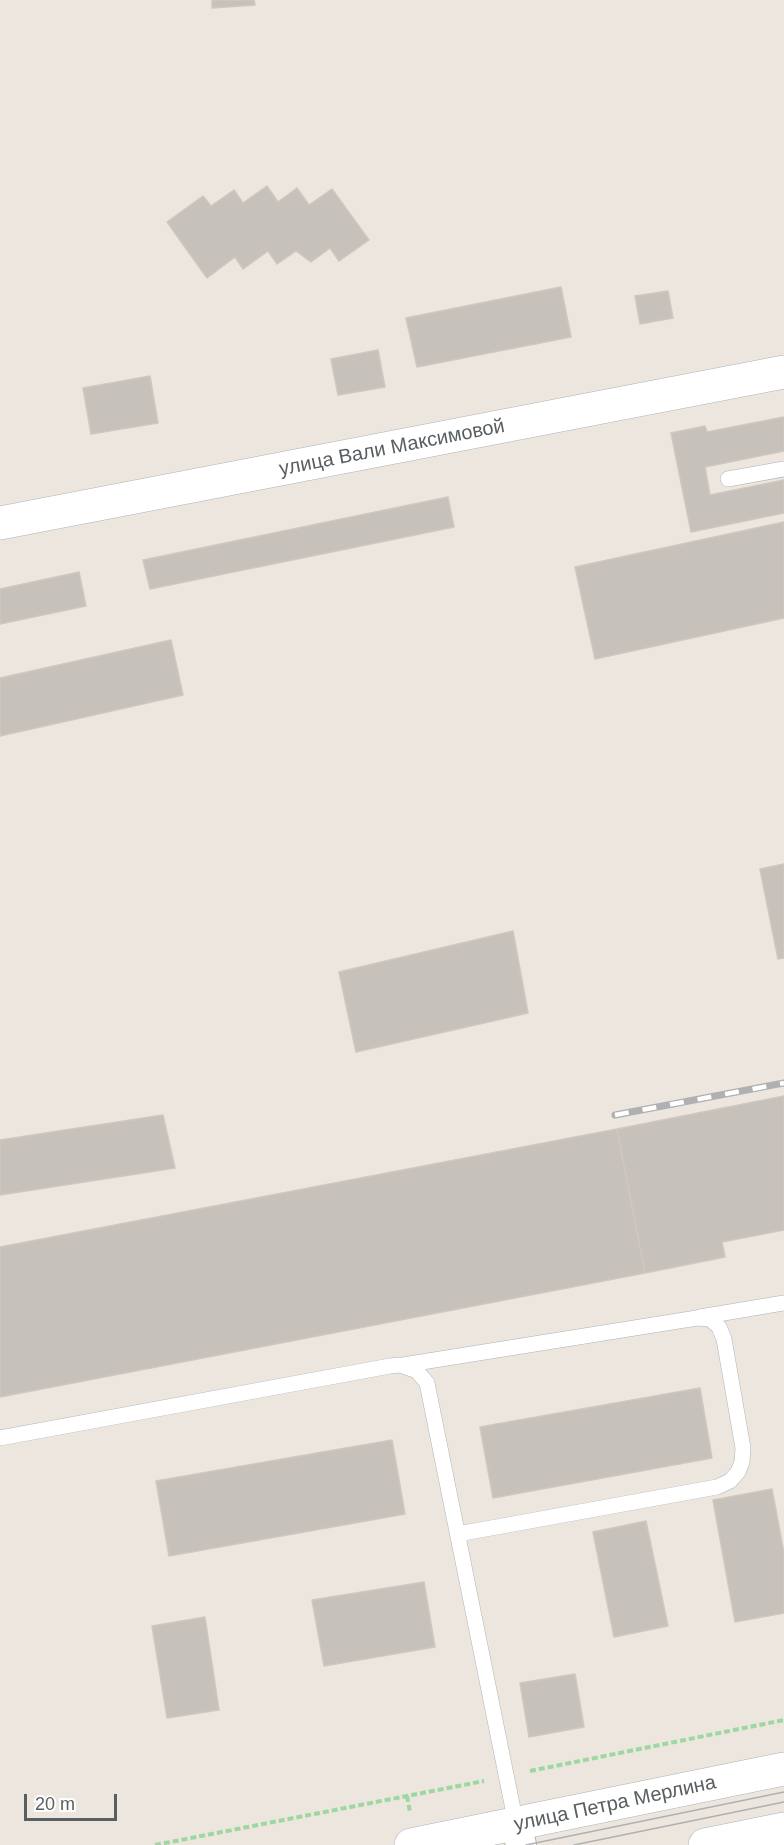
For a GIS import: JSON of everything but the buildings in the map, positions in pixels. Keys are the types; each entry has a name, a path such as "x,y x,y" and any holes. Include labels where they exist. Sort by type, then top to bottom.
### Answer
{"street":[{"name":"улица Вали Максимовой","path":"0,523 784,372"},
{"name":"улица Петра Мерлина","path":"411,1845 518,1835 784,1769"},
{"path":"705,1845 784,1829"}],"lane":[{"path":"728,479 784,469"},
{"path":"0,1438 400,1365 784,1303"},
{"path":"458,1534 717,1487 730,1481 738,1472 742,1462 743,1448 724,1339 719,1327 710,1319 697,1318"},
{"path":"400,1365 417,1371 427,1383 518,1835"}],"path":[{"path":"155,1845 784,1720"}],"tram line":[{"path":"526,1845 784,1792"},
{"path":"574,1845 784,1802"}],"railway":[{"path":"615,1115 784,1083"}]}
